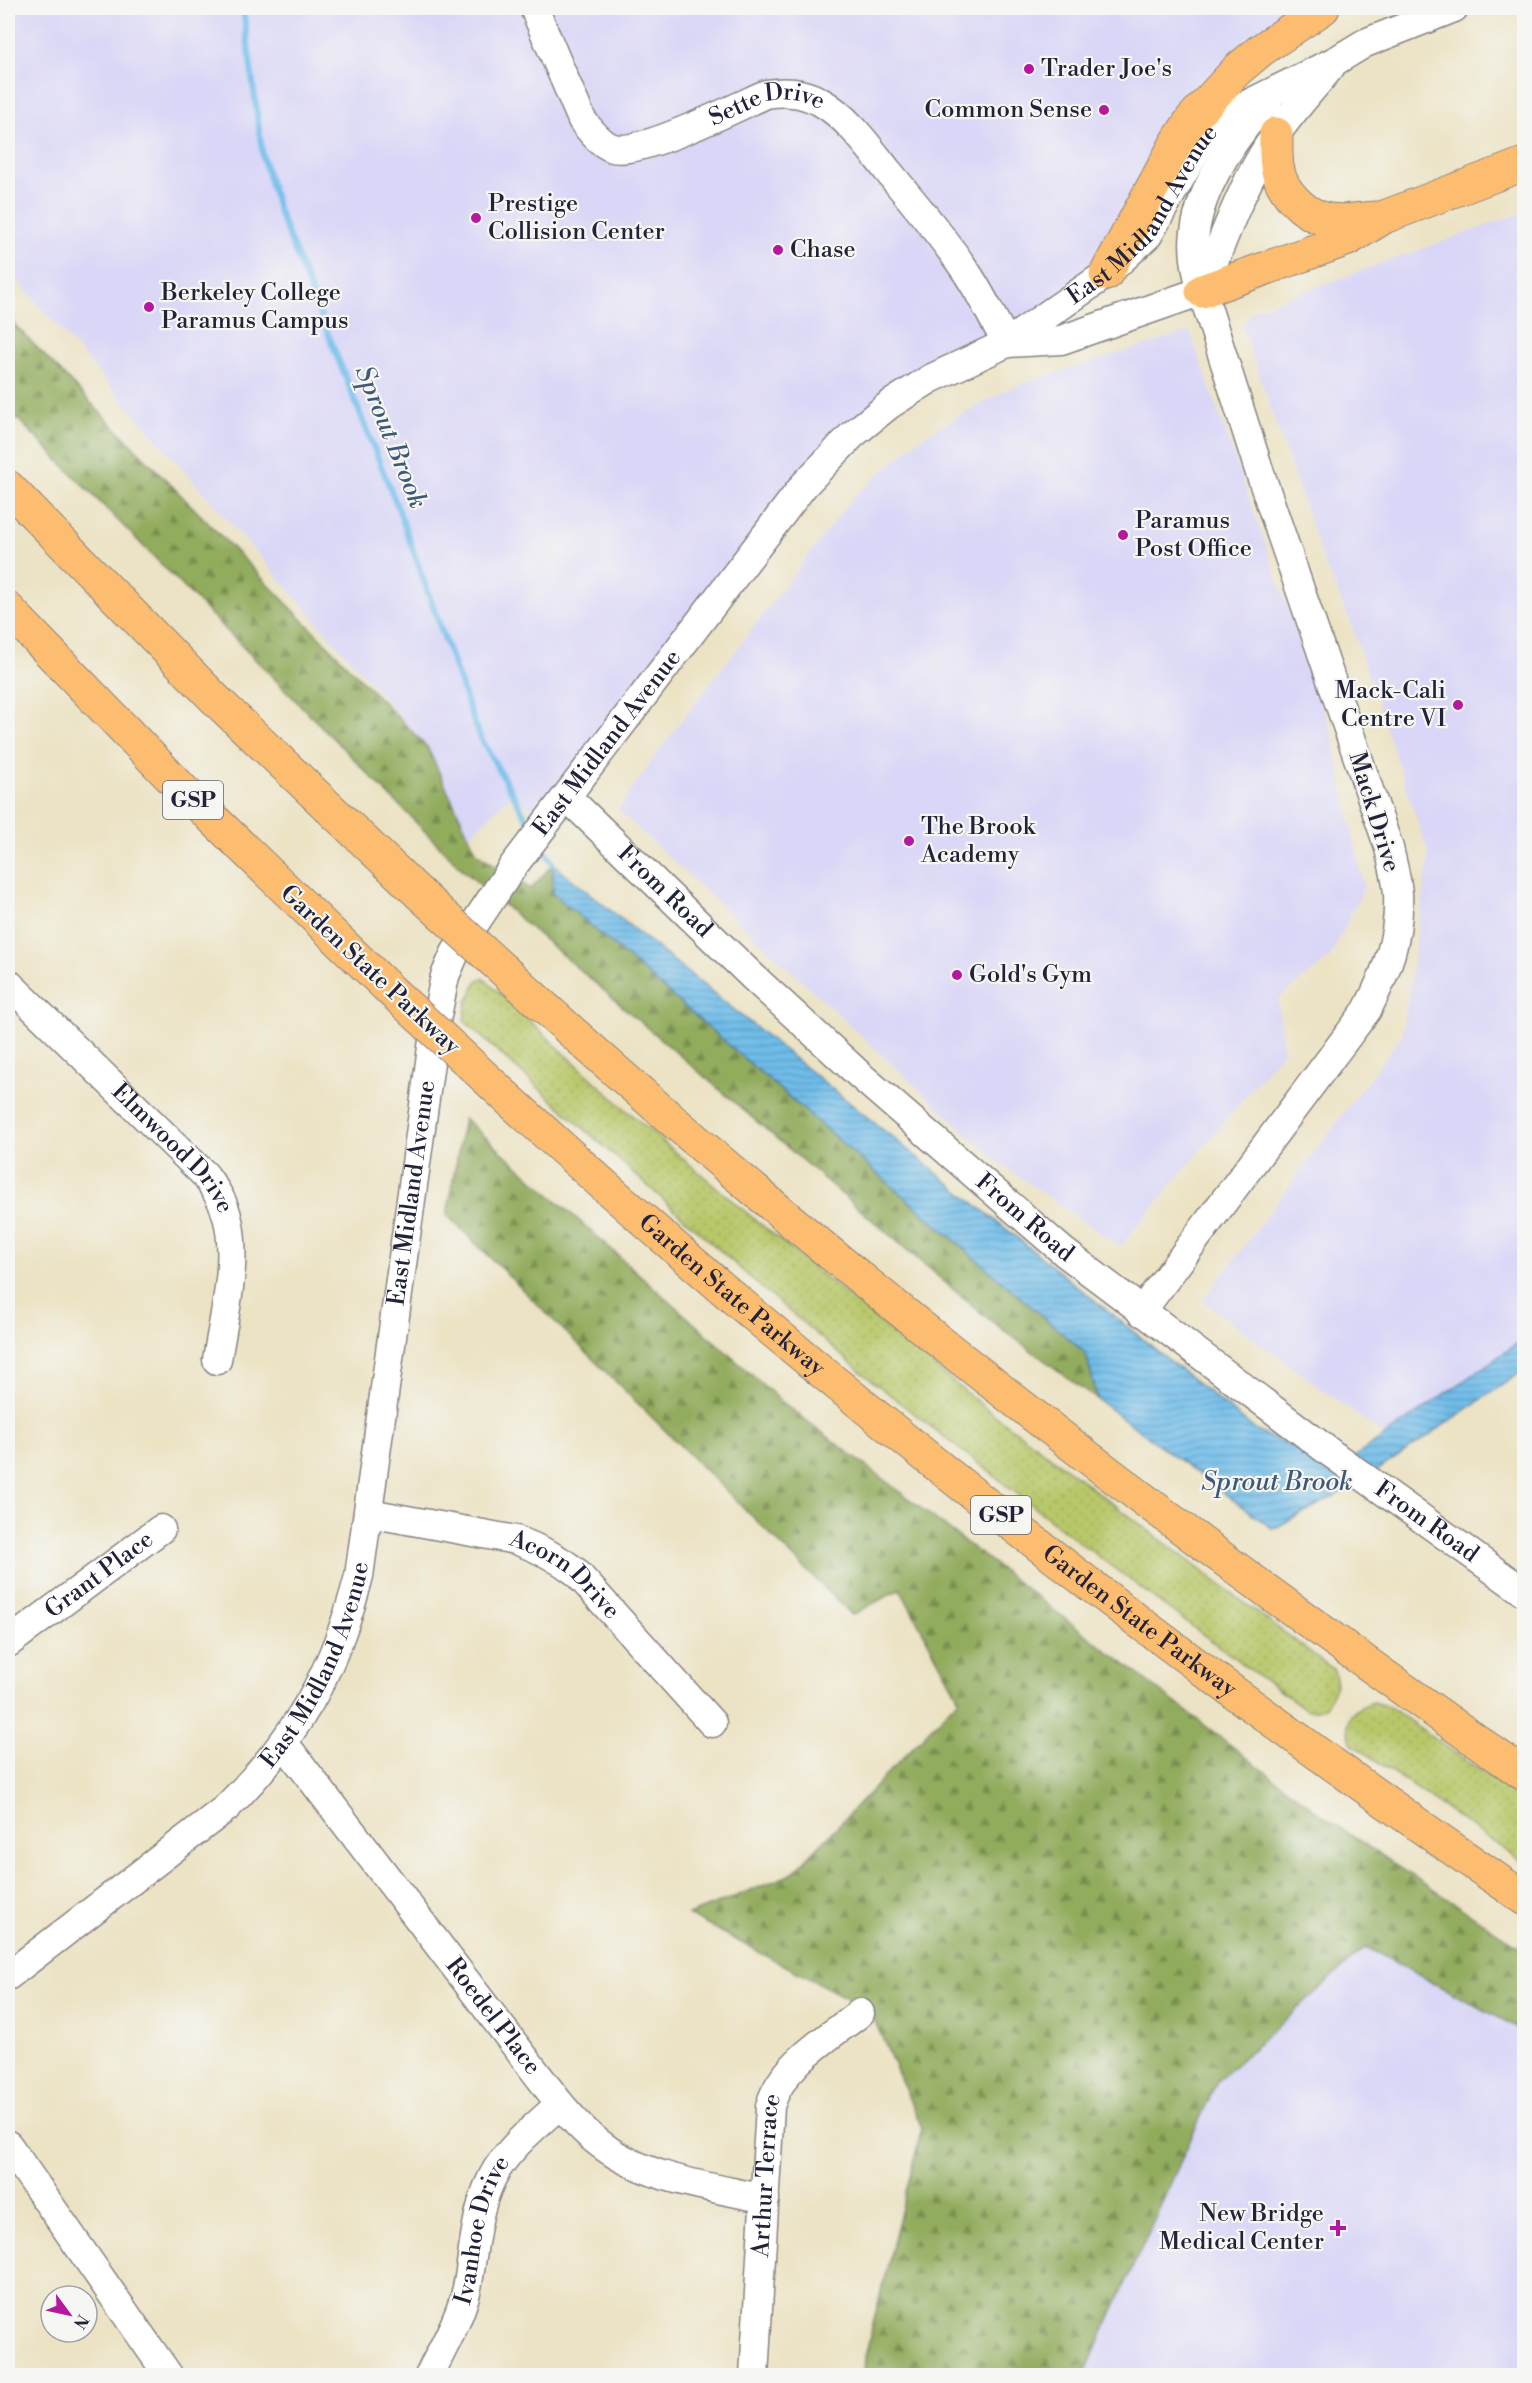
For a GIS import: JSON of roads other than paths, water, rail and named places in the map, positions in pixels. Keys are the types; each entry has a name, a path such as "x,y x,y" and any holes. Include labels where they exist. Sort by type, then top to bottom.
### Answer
{"highway":[{"path":"1107,274 1177,142 1192,119 1237,70 1261,50 1323,8"},
{"path":"1276,134 1278,173 1292,197 1301,206 1321,218 1332,220 1384,217"},
{"path":"1202,291 1348,239 1384,217 1524,164"},
{"path":"8,487 218,702 423,897 747,1186 1096,1464 1267,1592 1524,1774"},
{"name":"Garden State Parkway","path":"8,609 181,788 385,985 690,1261 951,1477 1127,1613 1308,1748 1524,1898"}],"street":[{"name":"Sette Drive","path":"534,8 582,120 593,134 612,148 628,150 649,144 766,94 798,93 819,101 835,112 867,145 947,243 1006,343"},
{"name":"East Midland Avenue","path":"8,1976 210,1821 258,1776 284,1743 315,1696 331,1662 348,1620 359,1576 433,1038 445,976 455,953 514,865 804,485 852,435 889,405 930,379 1006,343 1107,274 1148,234 1209,133 1232,112 1390,31 1454,8"},
{"name":"East Midland Avenue","path":"1006,343 1061,340 1202,291 1262,155 1276,134 1337,60"},
{"name":"East Midland Avenue","path":"1202,291 1194,261 1195,230 1200,209 1218,169 1243,129 1278,89"},
{"name":"Mack Drive","path":"1141,1312 1367,1010 1385,975 1397,934 1398,892 1389,848 1259,470 1202,291"},
{"name":"From Road","path":"567,797 752,976 863,1078 1002,1200 1141,1312 1388,1495 1524,1592"},
{"name":"Elmwood Drive","path":"8,983 205,1175 218,1194 227,1214 232,1238 232,1256 217,1360"},
{"name":"Acorn Drive","path":"369,1513 516,1540 538,1548 562,1562 576,1572 712,1723"},
{"name":"Grant Place","path":"8,1643 161,1529"},
{"name":"Roedel Place","path":"284,1743 560,2104 589,2135 604,2148 649,2171 765,2199"},
{"name":"Arthur Terrace","path":"753,2376 771,2100 795,2064 860,2013"},
{"name":"Ivanhoe Drive","path":"429,2376 455,2325 466,2290 482,2198 496,2170 514,2146 560,2104"},
{"path":"8,2145 169,2376"}],"water":[{"name":"Sprout Brook","path":"553,864 1257,1431 1340,1467 1524,1339 1524,1370 1359,1483 1273,1529 1098,1400 1086,1354 553,893"}],"waterway":[{"name":"Sprout Brook","path":"243,8 263,158 279,212 398,508 478,733 532,828"},
{"name":"Sprout Brook","path":"540,842 553,864"}],"place":[{"name":"Trader Joe's","path":"1029,69"},
{"name":"Common Sense","path":"1104,110"},
{"name":"Prestige Collision Center","path":"476,218"},
{"name":"Chase","path":"778,250"},
{"name":"Berkeley College Paramus Campus","path":"149,307"},
{"name":"Paramus Post Office","path":"1123,535"},
{"name":"Mack-Cali Centre VI","path":"1458,705"},
{"name":"The Brook Academy","path":"909,841"},
{"name":"Gold's Gym","path":"957,975"},
{"name":"New Bridge Medical Center","path":"1338,2228"}]}
